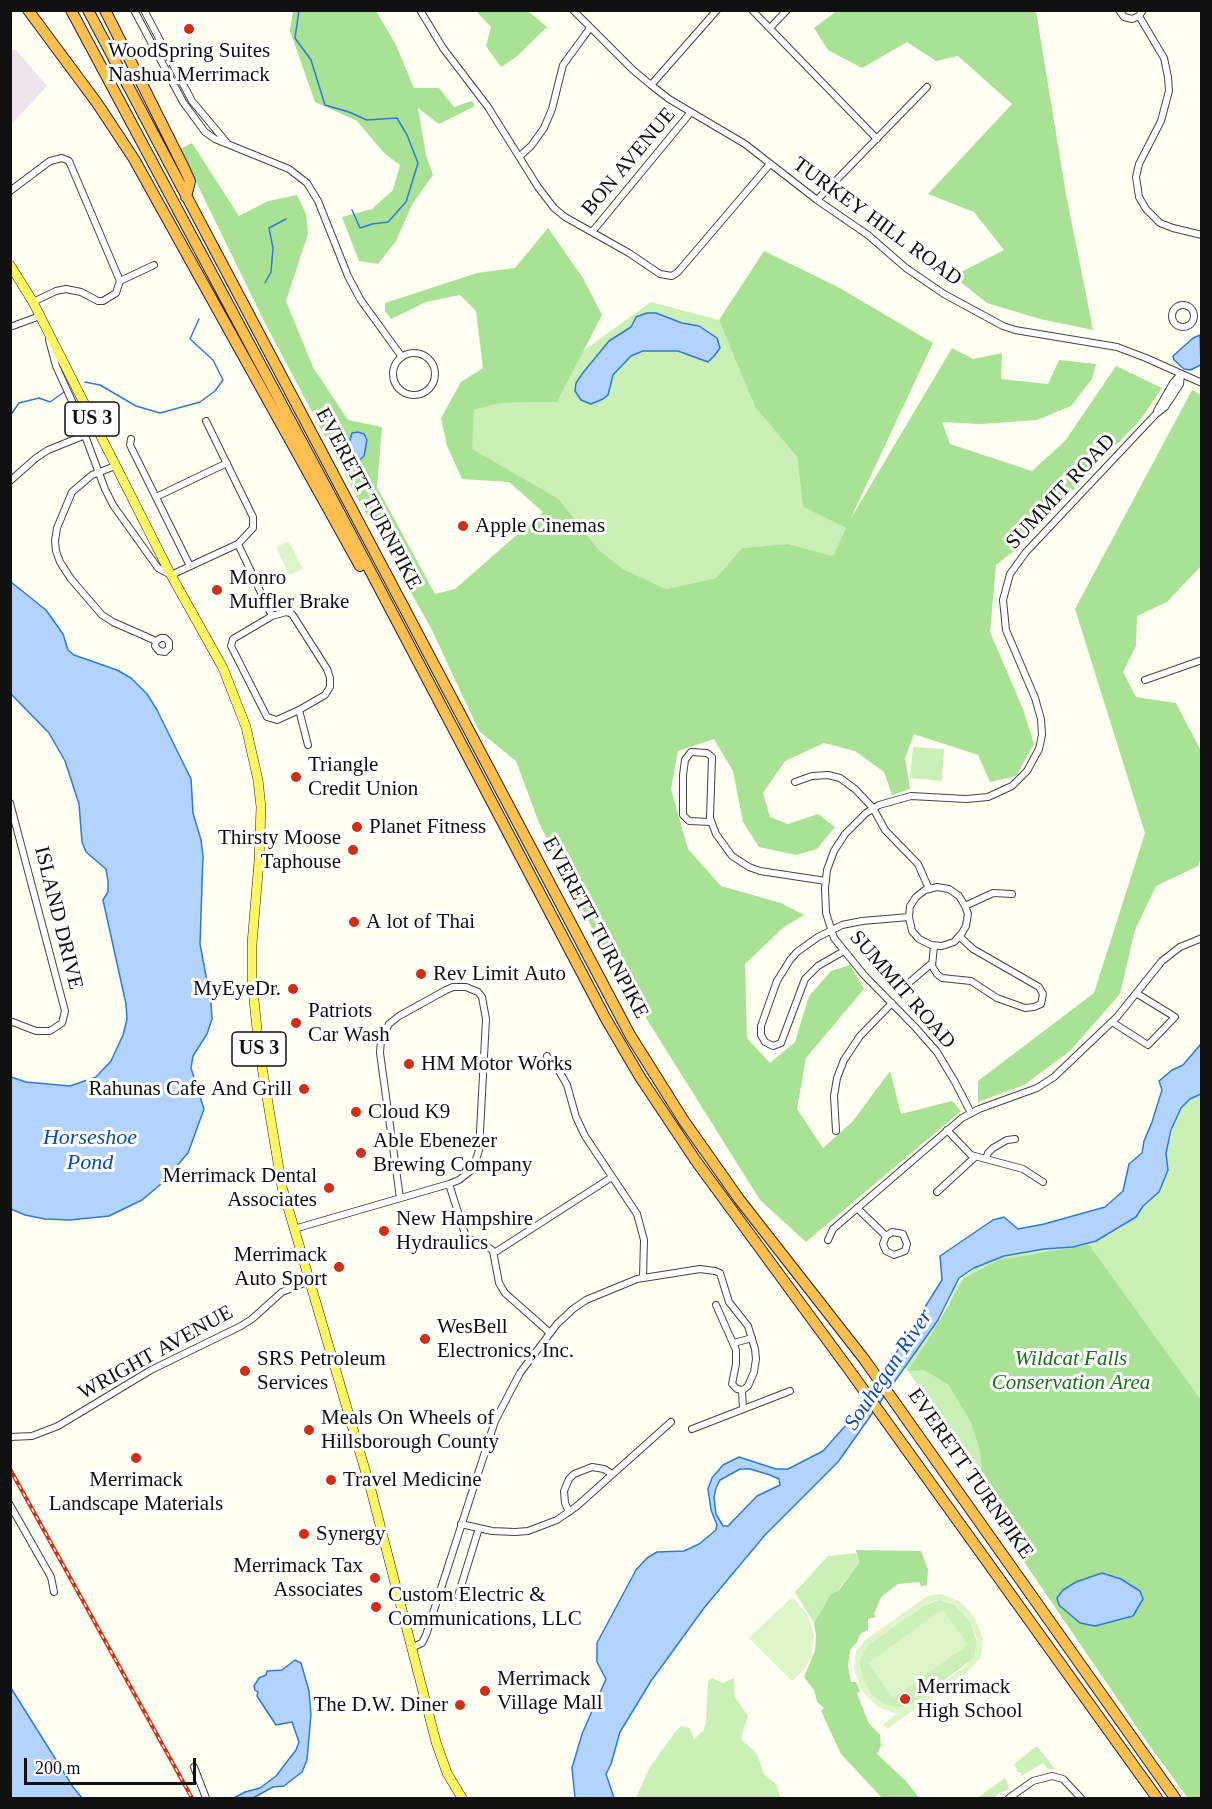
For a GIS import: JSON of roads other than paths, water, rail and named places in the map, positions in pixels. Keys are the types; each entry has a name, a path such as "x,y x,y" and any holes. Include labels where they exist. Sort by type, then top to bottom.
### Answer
{"highway":[{"path":"28,10 97,103 134,159 369,582 384,597"},
{"name":"EVERETT TURNPIKE","path":"71,10 606,1019 640,1077 696,1161 1157,1798"},
{"name":"EVERETT TURNPIKE","path":"87,10 630,1035 684,1121 739,1199 864,1359 1175,1798"},
{"path":"105,10 190,181 186,197"}],"main road":[{"name":"US 3","path":"10,265 33,302 171,575 213,648 232,688 246,727 258,780 261,821 252,944 252,980 259,1049 277,1161 294,1229 371,1490 442,1761 462,1798"}],"street":[{"path":"134,10 189,112 208,135 290,169 307,183 318,201 348,276 360,299 402,357"},
{"path":"144,10 192,101 228,143"},
{"path":"420,10 443,48 488,107 538,187 554,208 565,217 660,274 672,276 678,272 770,164"},
{"name":"TURKEY HILL ROAD","path":"573,10 651,86 734,136 817,200 868,235 897,262 924,282 1002,326 1117,347 1202,383"},
{"path":"651,86 717,10"},
{"path":"752,10 878,139"},
{"path":"770,28 787,10"},
{"path":"1119,10 1129,19 1141,13 1161,51 1169,84 1164,113 1141,158 1137,171 1136,184 1139,197 1146,209 1160,223 1202,235"},
{"path":"520,156 531,146 544,128 552,109 563,65 590,28"},
{"path":"817,200 927,87"},
{"name":"BON AVENUE","path":"592,232 692,112"},
{"path":"10,190 50,161 62,158 69,161 120,281 116,293 103,301 66,289 56,291 33,302"},
{"path":"120,281 154,265"},
{"path":"10,327 40,316"},
{"path":"1193,317 1202,318"},
{"path":"46,328 52,356 113,505 158,568 171,575 238,544 251,531 255,521 206,421"},
{"path":"417,353 427,357 431,362 435,375 426,391 410,394 396,386 393,371 396,363 402,357 417,353"},
{"name":"SUMMIT ROAD","path":"971,1113 937,1052 844,951 830,930 826,914 826,880 830,861 839,842 852,826 873,808 911,796 966,799 988,797 1012,786 1028,771 1039,749 1042,735 1041,718 1035,698 1006,630 1003,600 1008,580 1017,562 1026,552 1165,407 1180,384 1181,374"},
{"path":"10,481 48,450 83,435"},
{"path":"131,440 130,445 190,566"},
{"path":"156,497 226,463"},
{"path":"115,466 86,479 72,492 57,528 56,551 71,579 102,615 122,627 156,641"},
{"path":"238,544 272,616"},
{"path":"286,612 292,614 324,665 331,685 325,695 277,720 267,717 231,646 232,639 272,616 286,612"},
{"path":"1145,680 1202,660"},
{"path":"299,710 308,745"},
{"path":"711,822 689,821 683,815 683,775 686,760 691,752 703,751 712,757 709,802 711,822 719,839 732,856 749,867 772,874 826,880"},
{"path":"795,782 821,774 835,776 855,789 873,808 882,827 918,864 929,889"},
{"name":"ISLAND DRIVE","path":"10,803 64,1011 62,1023 50,1031 36,1030 10,1021"},
{"path":"941,887 952,891 959,896 965,906 967,922 960,937 950,944 934,946 924,943 910,927 909,917 914,900 929,889 941,887"},
{"path":"965,906 993,893 1012,894"},
{"path":"844,951 818,966 805,979 781,1043 773,1046 765,1042 761,1035 761,1026 781,972 797,952 830,930 862,921 909,917"},
{"path":"934,946 932,963 935,971 942,978 971,981 997,998 1025,1008 1041,1004 1043,994 1039,987 973,949 960,937"},
{"path":"828,1240 833,1229 947,1130 971,1113 1046,1083 1066,1067 1112,1022 1171,952 1202,938"},
{"path":"911,981 932,963"},
{"path":"294,1229 449,1184 465,1177 473,1169 478,1157 480,1140 486,1010 482,998 472,989 460,986 446,990 393,1020 386,1028 381,1040 380,1053 400,1198"},
{"path":"1112,1022 1148,1045 1175,1017 1136,993"},
{"path":"836,1131 834,1096 837,1078 844,1060 860,1036 892,1003"},
{"path":"547,1056 567,1085 582,1130 640,1221 644,1240 643,1278"},
{"path":"947,1130 971,1155 1023,1169 1043,1182"},
{"path":"986,1159 993,1148 1007,1140 1014,1139"},
{"path":"937,1192 975,1157"},
{"path":"494,1253 612,1177"},
{"path":"449,1184 465,1234 472,1241 487,1246 494,1253 498,1277 505,1293 550,1333"},
{"path":"857,1208 886,1236"},
{"path":"411,1648 422,1643 426,1635 495,1420 516,1379 563,1317 586,1300 643,1278 700,1269 720,1273 728,1299 746,1323 756,1352 756,1366 749,1385 742,1390"},
{"name":"WRIGHT AVENUE","path":"10,1437 32,1436 58,1426 151,1370 241,1326 282,1292 309,1281"},
{"path":"716,1305 734,1343 736,1360 732,1382 735,1388 742,1390"},
{"path":"734,1343 752,1338"},
{"path":"742,1390 744,1409"},
{"path":"692,1429 790,1391"},
{"path":"461,1524 501,1532 528,1531 557,1520 671,1422"},
{"path":"569,1512 565,1503 564,1491 574,1474 592,1467 604,1469 612,1474"},
{"path":"10,1504 51,1577 54,1592"},
{"path":"458,1596 479,1528"},
{"path":"194,1767 206,1798"},
{"path":"1009,1798 1033,1781 1052,1776 1063,1779 1081,1798"}],"water":[{"path":"656,313 682,323 699,326 717,338 720,348 708,362 678,351 643,351 631,356 613,375 608,395 603,399 591,404 581,400 575,391 576,383 582,374 609,341 631,327 636,317"},
{"path":"1200,335 1201,365 1190,370 1184,369 1174,360 1173,356 1193,338"},
{"path":"352,433 364,434 367,440 364,456 355,464 351,463 348,448"},
{"name":"Horseshoe Pond","path":"11,582 46,610 63,634 68,650 74,655 117,670 131,678 147,694 191,779 193,813 201,840 203,856 200,944 212,1019 207,1034 193,1056 191,1068 204,1109 188,1153 161,1184 142,1200 109,1216 70,1220 45,1219 25,1215 11,1209 11,1077 26,1082 70,1086 96,1077 111,1061 123,1035 127,1019 126,1004 103,900 108,892 106,869 86,852 82,842 79,804 65,761 49,733 11,694"},
{"name":"Souhegan River","path":"1201,1045 1201,1094 1190,1099 1181,1108 1171,1130 1166,1153 1168,1170 1159,1192 1143,1206 1136,1217 1096,1241 1073,1247 1004,1256 974,1268 959,1278 938,1320 838,1462 765,1535 704,1608 651,1681 620,1732 606,1774 614,1798 575,1798 572,1768 582,1734 606,1679 597,1662 597,1643 636,1570 647,1558 657,1552 684,1551 699,1544 716,1530 717,1525 711,1510 708,1489 712,1478 723,1465 739,1457 776,1469 788,1469 823,1451 862,1407 942,1280 940,1256 993,1220 1004,1217 1018,1229 1105,1207 1123,1191 1129,1164 1142,1153 1162,1090 1159,1081 1172,1070 1183,1065","holes":["740,1469 750,1469 779,1479 780,1485 757,1496 728,1526 723,1526 716,1514 714,1497 716,1488 720,1480"]},
{"path":"1102,1573 1121,1579 1140,1591 1143,1599 1133,1616 1095,1626 1080,1623 1059,1605 1057,1598 1063,1590 1076,1582"},
{"path":"295,1660 301,1663 309,1691 311,1714 307,1760 302,1772 284,1786 273,1787 253,1798 234,1798 260,1788 276,1776 296,1750 299,1742 292,1722 276,1725 257,1696 258,1692 254,1686 259,1678 266,1675 267,1671 282,1670"},
{"path":"11,1688 73,1787 82,1798 11,1798"}],"waterway":[{"path":"299,10 295,38 311,60 325,105 367,120 397,118 407,135 418,163 406,202 388,222 360,228 352,210"},
{"path":"265,283 271,272 273,248 269,228 286,219"},
{"path":"85,382 100,385 136,406 160,413 200,402 215,391 223,380 213,360 190,339 199,319"},
{"path":"10,416 19,403 39,398 50,402 64,392"}],"railway":[{"path":"10,1469 192,1798"}],"place":[{"name":"WoodSpring Suites Nashua Merrimack","path":"189,29"},
{"name":"Apple Cinemas","path":"463,526"},
{"name":"Monro Muffler Brake","path":"217,590"},
{"name":"Triangle Credit Union","path":"296,777"},
{"name":"Planet Fitness","path":"357,827"},
{"name":"Thirsty Moose Taphouse","path":"353,850"},
{"name":"A lot of Thai","path":"354,922"},
{"name":"Rev Limit Auto","path":"421,974"},
{"name":"MyEyeDr.","path":"293,989"},
{"name":"Patriots Car Wash","path":"296,1023"},
{"name":"HM Motor Works","path":"409,1064"},
{"name":"Rahunas Cafe And Grill","path":"304,1089"},
{"name":"Cloud K9","path":"356,1112"},
{"name":"Able Ebenezer Brewing Company","path":"361,1153"},
{"name":"Merrimack Dental Associates","path":"329,1188"},
{"name":"New Hampshire Hydraulics","path":"384,1231"},
{"name":"Merrimack Auto Sport","path":"339,1267"},
{"name":"WesBell Electronics, Inc.","path":"425,1339"},
{"name":"SRS Petroleum Services","path":"245,1371"},
{"name":"Meals On Wheels of Hillsborough County","path":"309,1430"},
{"name":"Merrimack Landscape Materials","path":"136,1458"},
{"name":"Travel Medicine","path":"331,1480"},
{"name":"Synergy","path":"304,1534"},
{"name":"Merrimack Tax Associates","path":"375,1578"},
{"name":"Custom Electric & Communications, LLC","path":"376,1607"},
{"name":"Merrimack Village Mall","path":"485,1691"},
{"name":"Merrimack High School","path":"905,1699"},
{"name":"The D.W. Diner","path":"460,1705"}],"park label":[{"name":"Wildcat Falls Conservation Area","path":"1071,1371"}]}
